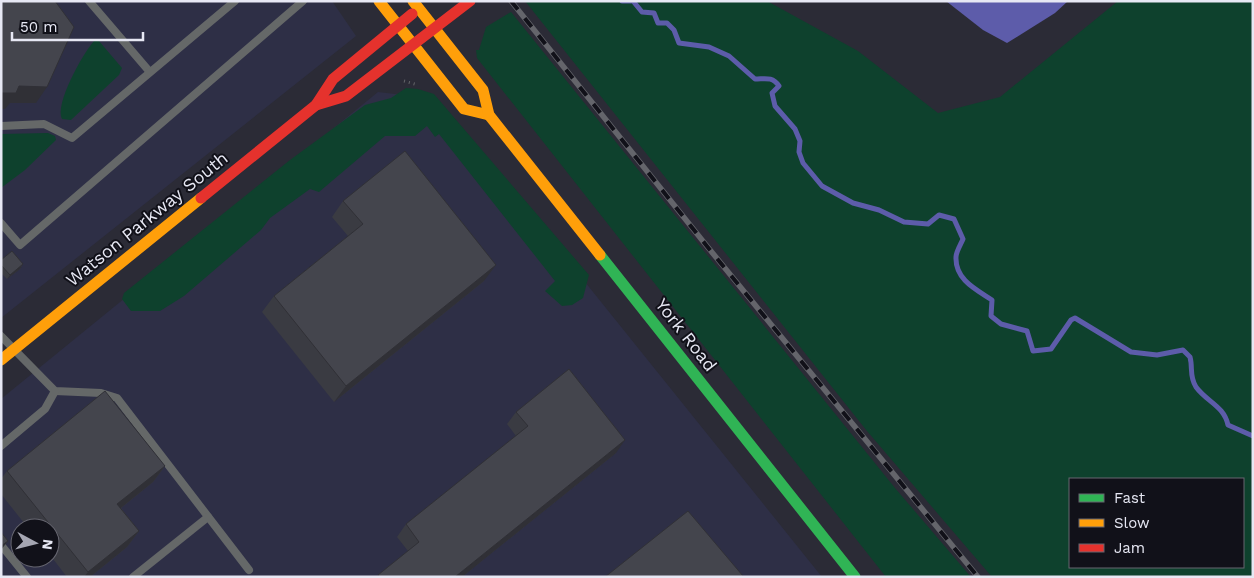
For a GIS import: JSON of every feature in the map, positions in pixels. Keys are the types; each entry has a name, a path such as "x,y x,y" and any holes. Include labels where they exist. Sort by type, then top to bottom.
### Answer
{"main road":[{"path":"379,1 464,109 489,115"},
{"name":"Watson Parkway South","path":"316,105 346,96 470,1"},
{"name":"Watson Parkway South","path":"1,360 316,105 333,79 398,26 420,4"},
{"name":"York Road","path":"420,4 435,29 483,90 489,115 855,577"}],"lane":[{"path":"89,1 149,71"},
{"path":"1,126 44,124 72,138 149,71 235,1"},
{"path":"1,223 20,245 303,1"},
{"path":"1,336 55,391 101,393 117,398 249,570"},
{"path":"1,446 46,409 55,391"},
{"path":"133,577 208,518"},
{"path":"1,545 27,577"}],"path":[{"path":"404,81 422,85"}],"shaded area":[{"path":"1,1 332,1 356,36 1,318"},
{"path":"946,1 1068,1 1055,13 1007,43 983,30"},
{"path":"378,92 438,99 822,577 1,577 1,399"}],"green space":[{"path":"525,1 767,1 858,51 938,113 1000,97 1118,1 1253,1 1253,577 992,577 867,431"},
{"path":"511,12 895,488 971,577 886,577 477,58 476,50 479,50 486,27"},
{"path":"94,41 99,41 122,68 119,75 71,120 62,119 62,103 66,91 83,56"},
{"path":"406,88 418,89 434,94 589,275 583,298 572,305 562,306 545,291 555,281 439,134 435,137 427,126 415,136 385,136 319,192 310,189 270,218 261,230 184,296 160,311 131,311 122,299 124,293 290,160 365,105 391,98"},
{"path":"48,133 55,136 56,140 25,170 1,188 1,134"}],"building":[{"path":"1,1 55,1 74,27 47,87 19,86 16,93 1,93"},
{"path":"405,151 496,265 346,386 274,296 363,224 343,201"},
{"path":"12,251 23,264 10,275 1,265 1,260"},
{"path":"569,369 625,440 455,577 380,577 378,575 419,542 406,524 528,426 516,412"},
{"path":"105,391 165,466 117,504 139,531 88,572 60,537 60,518 45,518 7,471"},
{"path":"688,511 742,577 605,577"},
{"path":"1,532 8,541 1,546"}],"waterway":[{"path":"622,1 631,1"},
{"path":"633,1 642,12 654,13 658,23 667,23 674,30 679,43 709,47 729,56 755,79 774,81 779,86 772,93 775,106 795,129 800,141 799,152 803,163 822,186 853,203 879,210 904,222 928,224 939,215 954,219 963,239 956,255 959,272 968,283 992,300 991,316 1001,324 1027,331 1033,351 1051,349 1071,320 1075,318 1131,352 1157,355 1183,350 1190,357 1196,387 1223,413 1228,425 1253,436"}],"railway":[{"path":"511,1 706,245 978,577"}],"traffic: fast":[{"path":"600,255 855,577"}],"traffic: slow":[{"path":"379,1 464,109 489,115"},
{"path":"413,1 483,90 489,115 600,255"},
{"path":"1,360 201,198"}],"traffic: jam":[{"path":"316,105 346,96 470,1"},
{"path":"201,198 316,105 333,79 412,14"}]}
